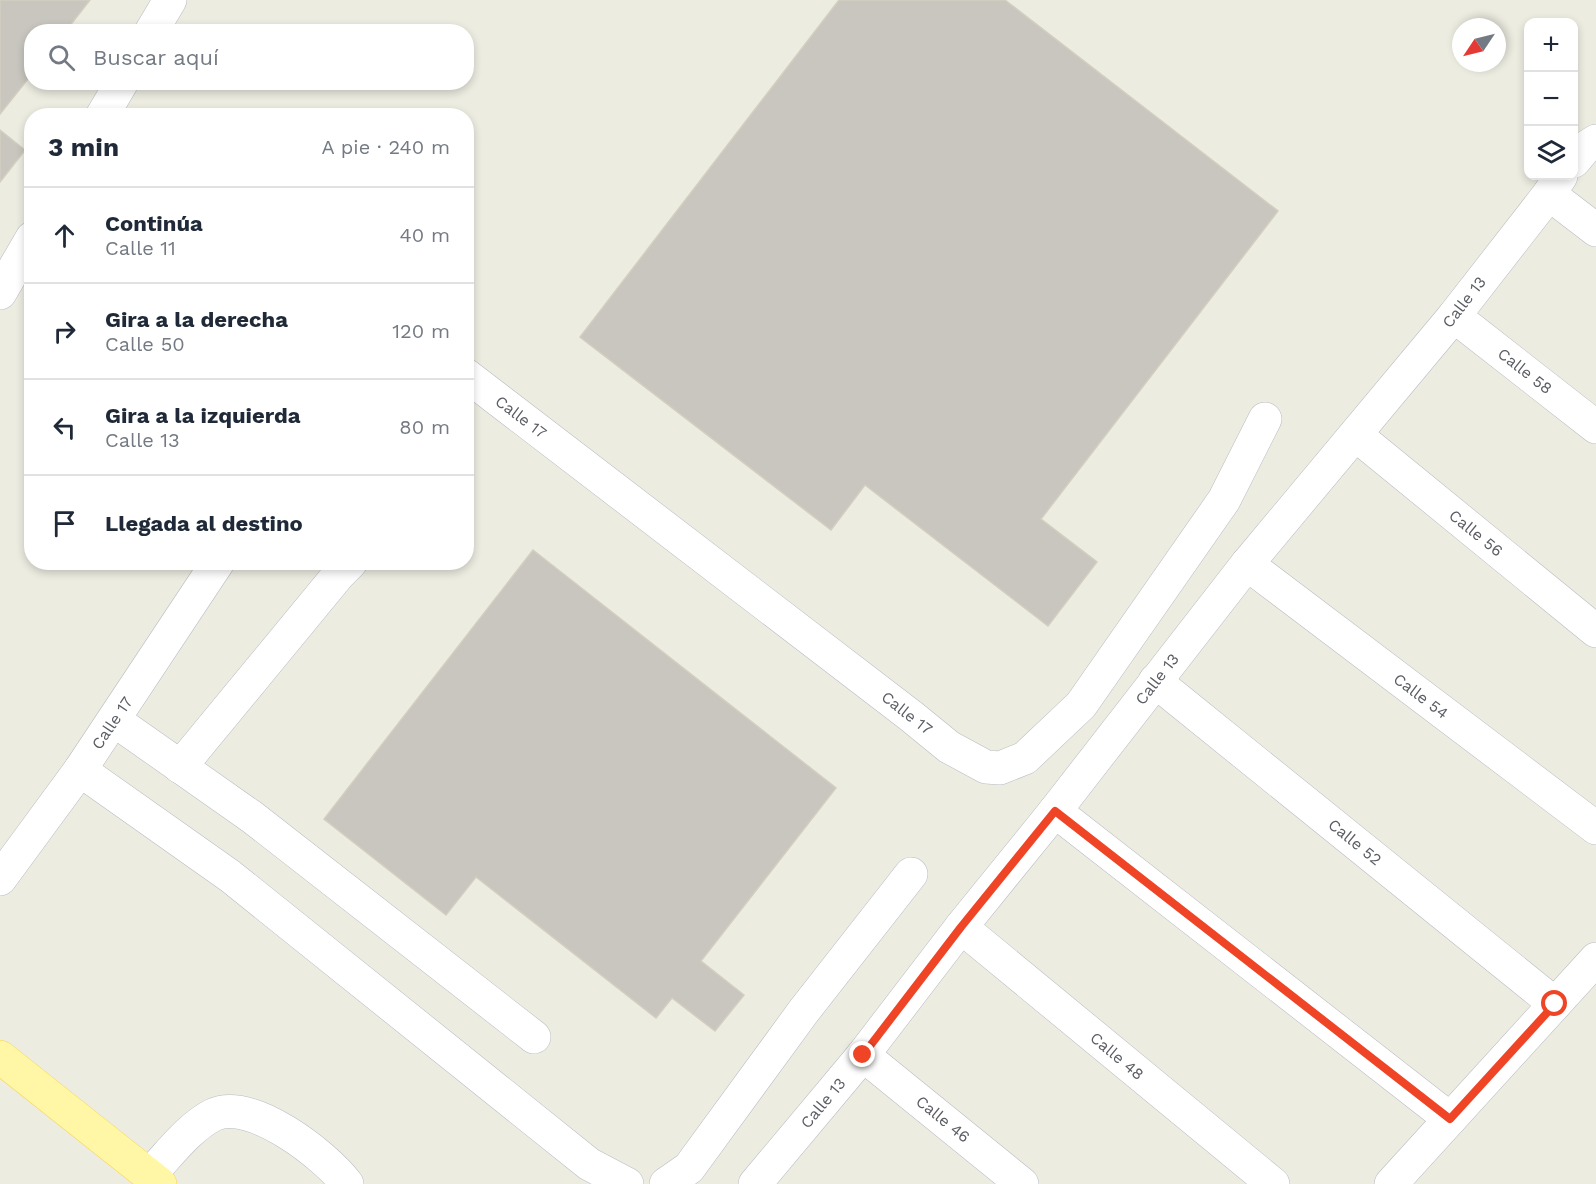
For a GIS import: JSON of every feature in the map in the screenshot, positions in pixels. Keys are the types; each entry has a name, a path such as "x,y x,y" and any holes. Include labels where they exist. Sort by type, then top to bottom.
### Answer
{"main road":[{"path":"0,1056 154,1180"}],"street":[{"path":"156,24 170,0"},
{"path":"107,108 117,90"},
{"path":"1578,156 1596,141"},
{"path":"1555,185 1596,230"},
{"name":"Calle 13","path":"763,1181 1247,564 1454,316 1555,185"},
{"path":"0,293 24,252"},
{"name":"Calle 58","path":"1454,316 1596,427"},
{"name":"Calle 17","path":"474,381 902,708 949,747 986,767 1000,768 1025,758 1082,705 1224,500 1265,419"},
{"name":"Calle 56","path":"1356,435 1596,631"},
{"name":"Calle 54","path":"1247,564 1596,828"},
{"name":"Calle 17","path":"0,879 80,770 213,570"},
{"path":"180,767 343,570"},
{"name":"Calle 52","path":"1155,681 1555,1004"},
{"path":"114,720 252,817 534,1037"},
{"path":"80,770 230,876 589,1164 627,1184"},
{"path":"1055,811 1450,1119"},
{"path":"666,1184 689,1168 803,1012 911,874"},
{"name":"Calle 48","path":"961,927 1273,1184"},
{"path":"1391,1184 1596,958"},
{"name":"Calle 46","path":"863,1055 1022,1184"},
{"path":"154,1180 202,1123 216,1114 229,1112 244,1113 258,1118 293,1136 347,1184"}],"building":[{"path":"0,0 90,0 71,24 24,24 24,84 0,114"},
{"path":"839,0 1005,0 1278,211 1041,519 1097,562 1048,626 865,485 831,530 580,337"},
{"path":"0,130 24,151 0,182"},
{"path":"533,550 836,788 701,961 744,995 715,1031 672,998 656,1018 476,877 446,915 324,819"}],"route":[{"path":"863,1055 961,927 1055,811 1450,1119 1555,1004"}]}
